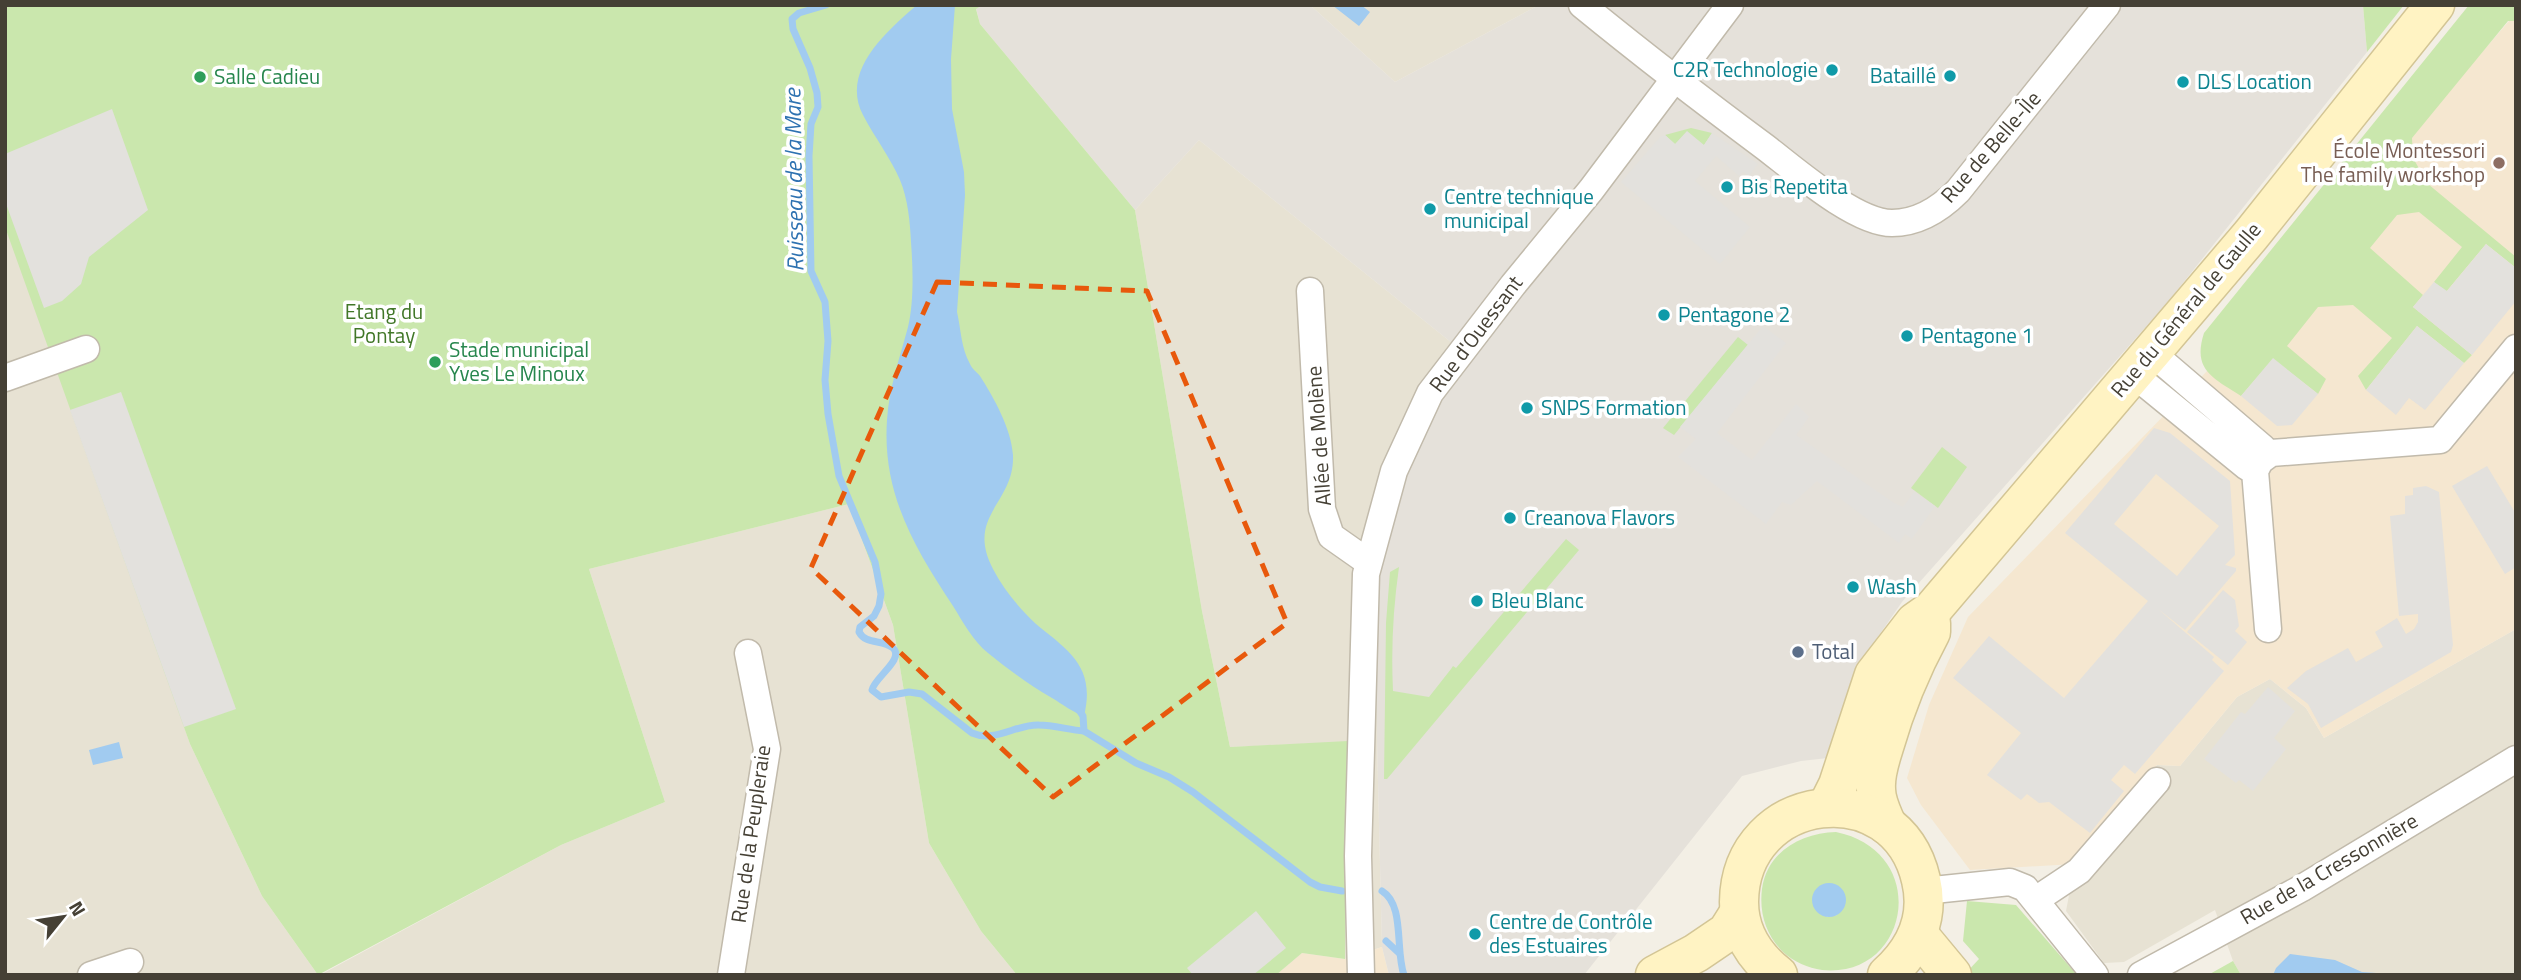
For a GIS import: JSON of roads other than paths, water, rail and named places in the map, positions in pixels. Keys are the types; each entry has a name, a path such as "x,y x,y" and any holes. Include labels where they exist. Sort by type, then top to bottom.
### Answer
{"main road":[{"name":"Rue du Général de Gaulle","path":"1827,807 1838,785 1874,675 1915,622 1932,610 2251,235 2435,5"},
{"name":"Rue du Général de Gaulle","path":"1887,825 1878,803 1877,770 1902,690 1931,632 1932,610"},
{"path":"1771,969 1752,949 1739,913 1740,886 1747,860 1762,837 1783,820 1804,811 1827,807 1848,808 1869,814 1887,825 1905,843 1918,866 1924,891 1924,913 1918,934 1906,956 1889,974"},
{"path":"1655,975 1696,953 1727,932 1739,913"},
{"path":"1918,934 1952,975"},
{"path":"1704,975 1729,964 1771,969"}],"street":[{"name":"Rue de Belle-Île","path":"1582,5 1673,79 1836,200 1870,219 1891,223 1924,216 1943,205 1958,191 2107,5"},
{"name":"Rue d'Ouessant","path":"1361,975 1358,856 1368,562 1394,471 1430,393 1591,190 1730,5"},
{"name":"Allée de Molène","path":"1310,291 1322,509 1331,536 1368,562"},
{"path":"2260,461 2272,453 2440,440 2516,348"},
{"path":"5,378 86,349"},
{"path":"2142,363 2263,448 2255,471 2268,629"},
{"name":"Rue de la Peupleraie","path":"731,975 767,749 748,653"},
{"name":"Rue de la Cressonnière","path":"2141,975 2302,888 2516,760"},
{"path":"2036,899 2079,871 2158,780"},
{"path":"1924,891 2010,882 2025,888 2095,975"},
{"path":"91,975 130,962"}],"water":[{"path":"917,5 955,5 951,59 952,109 964,172 965,195 957,312 967,358 1001,414 1012,445 1012,472 988,522 986,551 993,569 1012,598 1036,624 1069,652 1083,672 1087,699 1084,716 1019,677 988,653 973,637 926,562 895,495 887,447 887,420 911,307 913,274 910,227 903,187 857,99 862,68 870,53"},
{"path":"1332,5 1361,5 1370,12 1359,26"},
{"path":"119,742 123,758 93,765 89,750"},
{"path":"1829,883 1841,888 1846,900 1841,912 1829,917 1817,912 1812,900 1817,888"},
{"path":"2290,954 2335,960 2362,972 2405,975 2273,975"}],"waterway":[{"name":"Ruisseau de la Mare","path":"826,5 799,13 792,19 793,29 810,68 817,93 818,107 811,124 809,156 811,271 825,302 828,414 839,476 875,562 881,594 874,616 860,627 859,632 866,639 889,645 896,652 892,663 872,690 881,697 909,692 922,694 972,733 981,735 997,735 1030,725 1084,731"},
{"name":"Ruisseau de la Mare","path":"1079,710 1083,716 1084,731 1136,763 1169,777 1193,792 1310,882 1320,887 1342,891"},
{"name":"Ruisseau de la Mare","path":"1382,891 1389,898 1397,917 1404,975"},
{"path":"1386,941 1399,953"}],"place":[{"name":"C2R Technologie","path":"1832,70"},
{"name":"Bataillé","path":"1950,76"},
{"name":"Salle Cadieu","path":"200,77"},
{"name":"DLS Location","path":"2183,82"},
{"name":"École Montessori The family workshop","path":"2499,163"},
{"name":"Bis Repetita","path":"1727,187"},
{"name":"Centre technique municipal","path":"1430,209"},
{"name":"Pentagone 2","path":"1664,315"},
{"name":"Pentagone 1","path":"1907,336"},
{"name":"Stade municipal Yves Le Minoux","path":"435,362"},
{"name":"SNPS Formation","path":"1527,408"},
{"name":"Creanova Flavors","path":"1510,518"},
{"name":"Wash","path":"1853,587"},
{"name":"Bleu Blanc","path":"1477,601"},
{"name":"Total","path":"1798,652"},
{"name":"Centre de Contrôle des Estuaires","path":"1475,934"}],"park label":[{"name":"Etang du Pontay","path":"384,324"}]}
